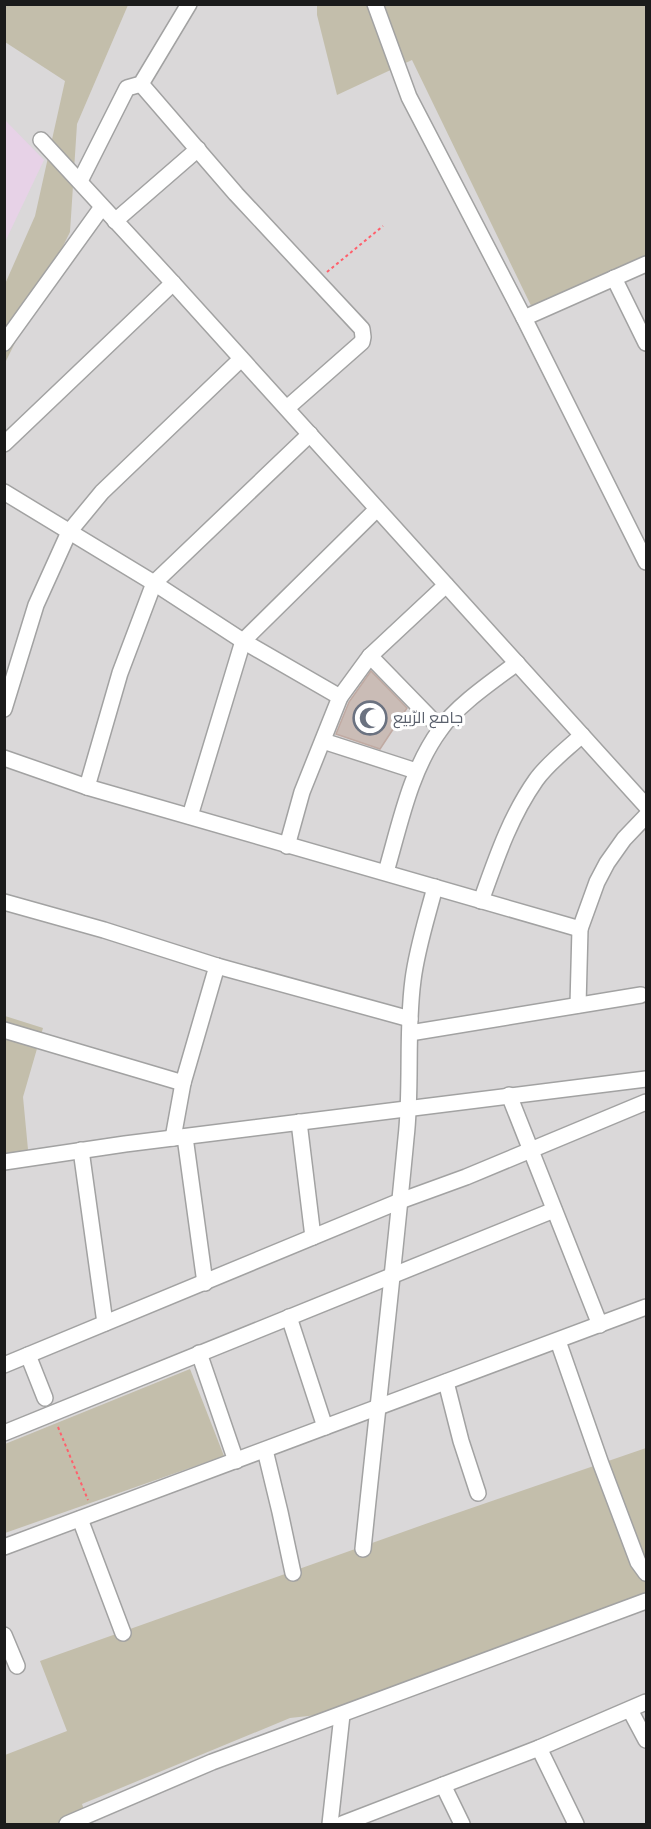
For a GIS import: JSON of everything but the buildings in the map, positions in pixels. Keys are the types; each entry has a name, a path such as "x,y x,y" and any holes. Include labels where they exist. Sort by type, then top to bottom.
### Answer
{"street":[{"path":"80,181 127,88 141,84 189,4"},
{"path":"375,4 409,98 524,318 646,562"},
{"path":"141,84 316,281 360,327 362,342 287,408"},
{"path":"41,140 287,408 646,806"},
{"path":"115,221 198,149"},
{"path":"4,343 102,207"},
{"path":"524,318 646,264"},
{"path":"614,278 646,343"},
{"path":"4,444 173,283"},
{"path":"4,709 36,605 69,531 102,492 241,358"},
{"path":"87,787 120,673 154,583 310,434"},
{"path":"4,492 154,583 243,641 340,697"},
{"path":"190,816 243,641 377,509"},
{"path":"287,846 302,792 340,697 370,656 446,585"},
{"path":"370,656 440,728"},
{"path":"386,872 416,771 440,728 477,694 517,663"},
{"path":"481,902 506,831 525,798 546,769 582,735"},
{"path":"323,741 416,771"},
{"path":"4,758 87,787 580,929"},
{"path":"578,1005 580,929 597,882 607,863 624,838 646,816"},
{"path":"363,1549 394,1274 409,1108 413,980 435,887"},
{"path":"4,902 410,1026 641,995"},
{"path":"205,1283 179,1137 183,1083 217,966"},
{"path":"4,1030 183,1083"},
{"path":"4,1162 179,1137 646,1079"},
{"path":"509,1095 600,1325"},
{"path":"4,1365 646,1102"},
{"path":"299,1122 312,1238"},
{"path":"81,1150 105,1323"},
{"path":"4,1433 554,1210"},
{"path":"5,1546 646,1307"},
{"path":"289,1317 325,1427"},
{"path":"558,1341 638,1562 646,1573"},
{"path":"199,1353 236,1461"},
{"path":"28,1355 45,1398"},
{"path":"446,1382 461,1441 478,1493"},
{"path":"265,1450 293,1573"},
{"path":"87,1517 123,1633"},
{"path":"67,1824 212,1762 646,1600"},
{"path":"4,1635 17,1666"},
{"path":"347,1823 539,1748 646,1702"},
{"path":"630,1710 646,1740"},
{"path":"330,1824 342,1715"},
{"path":"539,1748 576,1824"},
{"path":"443,1785 462,1824"}],"path":[{"path":"316,281 382,226"},
{"path":"53,1413 87,1517"}],"shaded area":[{"path":"5,5 646,5 646,1824 5,1824"},
{"path":"5,5 128,5 77,124 70,232 5,363 5,284 35,216 65,81 5,42"},
{"path":"317,5 646,5 646,268 537,318 412,60 337,95 317,15"},
{"path":"5,120 44,160 5,242"},
{"path":"5,1016 43,1028 23,1097 29,1160 5,1164"},
{"path":"190,1369 224,1456 5,1533 5,1444"},
{"path":"646,1448 646,1606 363,1710 290,1718 82,1804 89,1824 5,1824 5,1755 67,1731 40,1661"}],"place":[{"name":"جامع الرّبيع","path":"370,718"}]}
